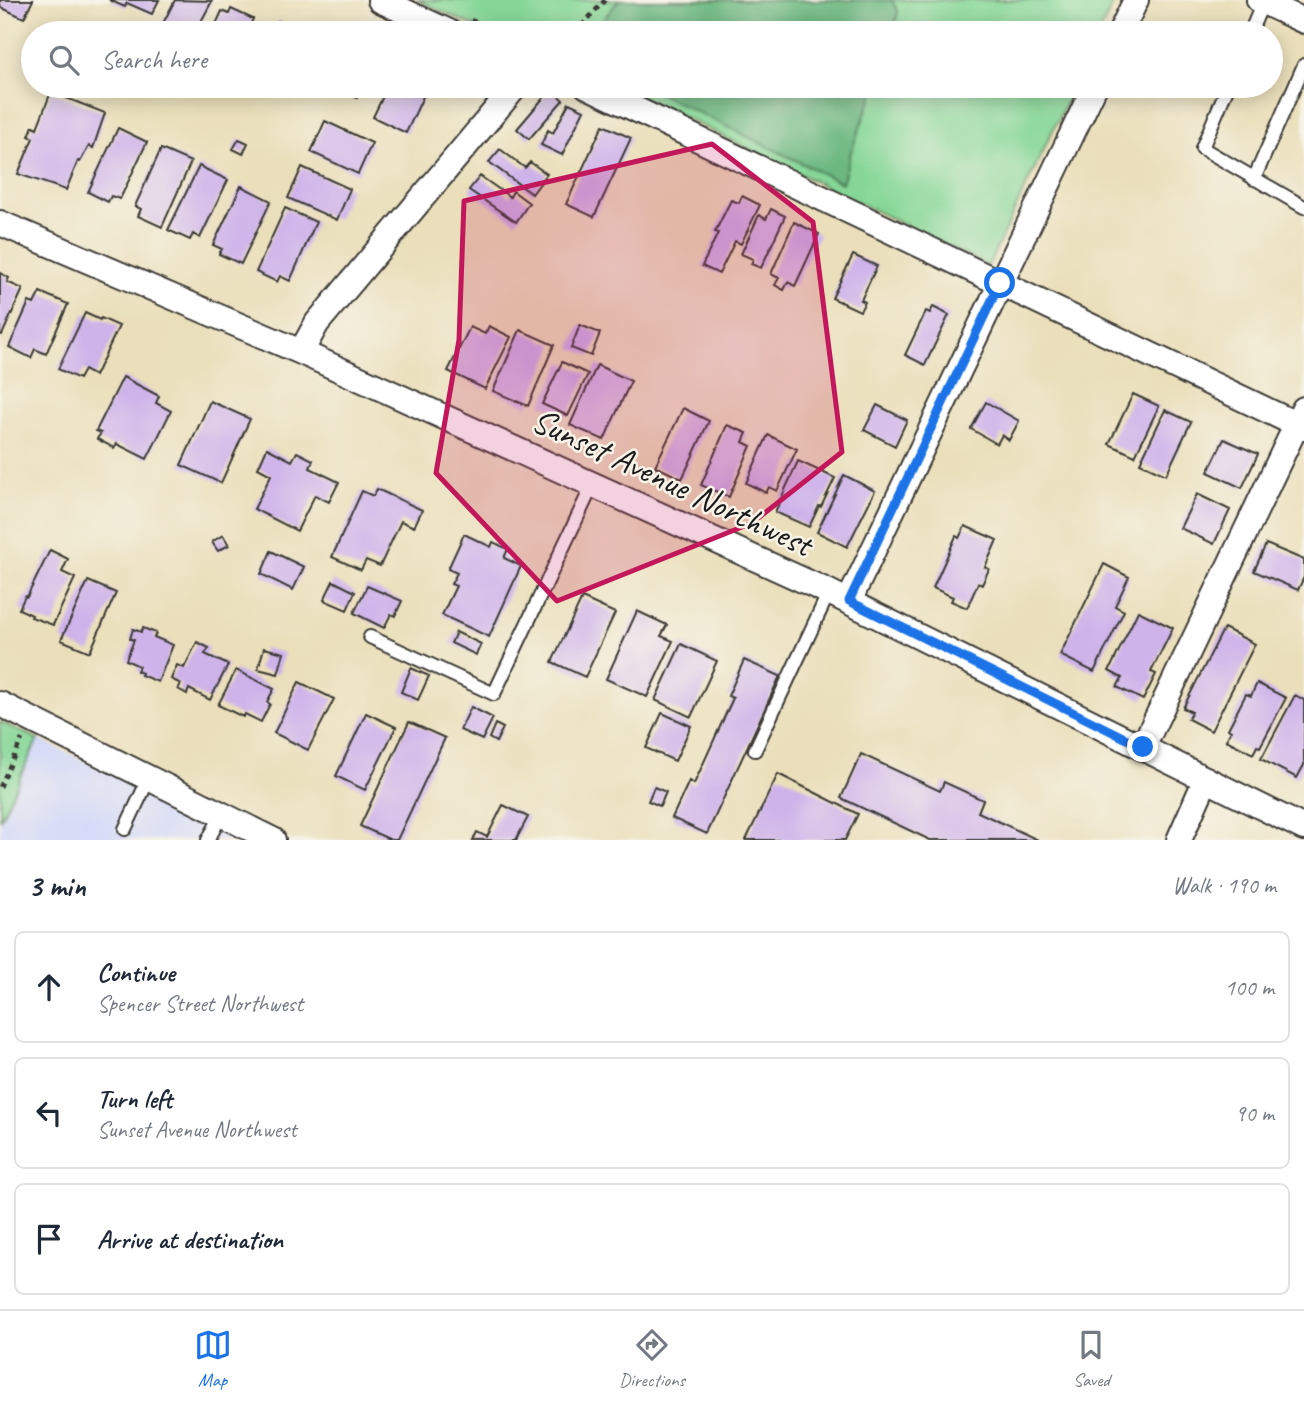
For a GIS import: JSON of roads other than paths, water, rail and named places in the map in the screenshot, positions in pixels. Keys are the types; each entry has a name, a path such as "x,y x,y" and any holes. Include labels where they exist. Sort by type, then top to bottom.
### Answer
{"street":[{"path":"380,0 425,21"},
{"path":"1126,21 1136,0"},
{"path":"1261,1 1304,22"},
{"path":"301,352 317,323 506,98"},
{"path":"612,98 1000,283 1301,421 1143,747"},
{"path":"839,597 1000,283 1089,98"},
{"name":"Sunset Avenue Northwest","path":"0,223 301,352 593,484 839,597 1206,779 1302,821"},
{"path":"0,704 273,840"},
{"path":"1179,840 1206,779"}],"lane":[{"path":"1254,21 1261,1"},
{"path":"1254,178 1304,65"},
{"path":"1223,98 1202,148 1304,208"},
{"path":"370,638 494,694 593,484"},
{"path":"755,750 839,597"},
{"path":"125,829 149,778"},
{"path":"208,840 222,814"}]}
